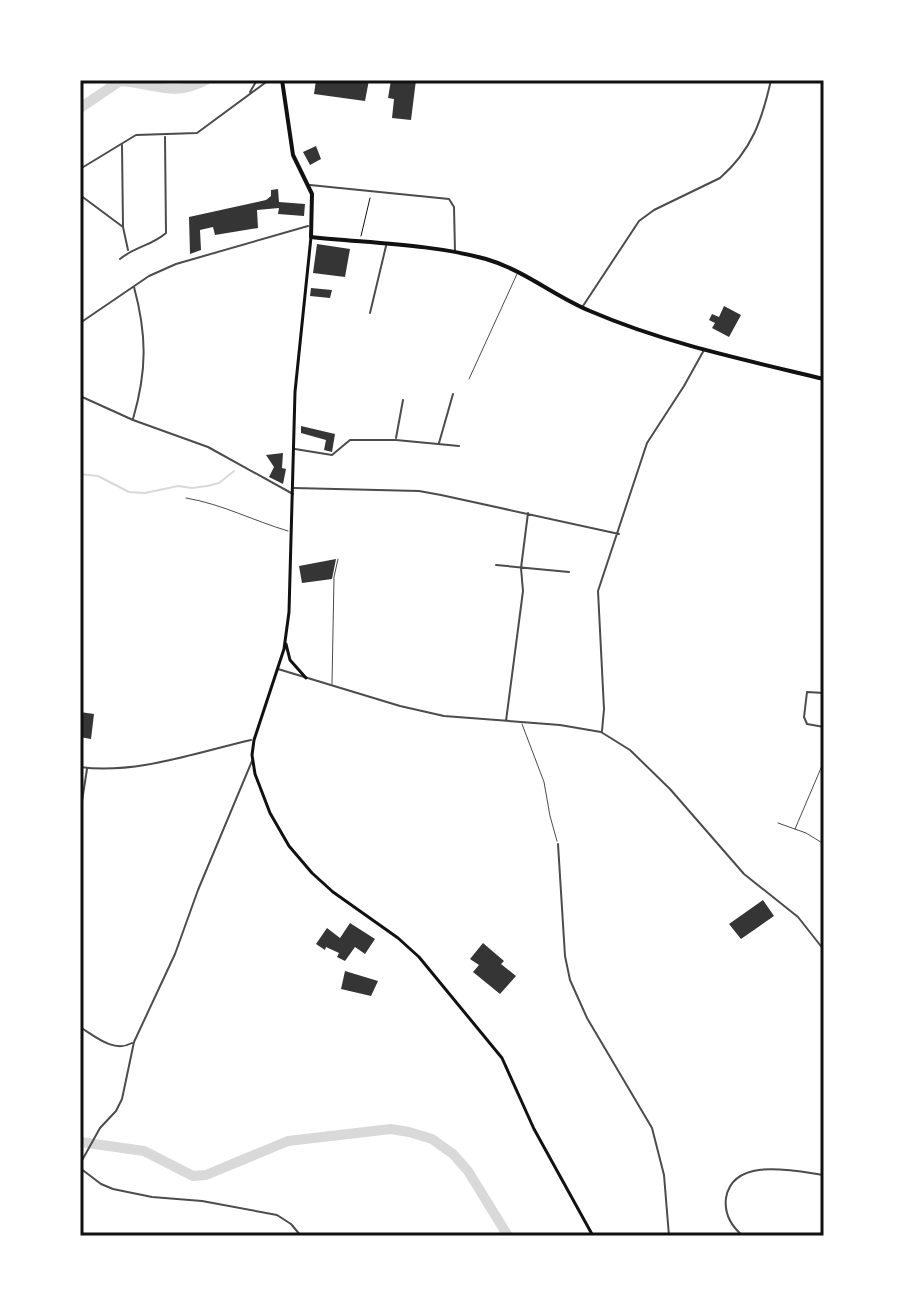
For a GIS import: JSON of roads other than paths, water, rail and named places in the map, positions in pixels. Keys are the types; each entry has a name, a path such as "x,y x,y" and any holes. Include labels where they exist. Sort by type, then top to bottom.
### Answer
{"main road":[{"path":"282,80 293,155 309,185 313,202 312,226 298,348 291,585 285,639 254,740 253,760 270,813 302,862 333,892 398,938 419,957 502,1058 534,1129 593,1236"},
{"path":"311,237 456,252 490,260 582,307 637,329 824,379"},
{"path":"285,639 290,660 306,678"}],"street":[{"path":"247,96 257,80"},
{"path":"80,169 136,135 197,133 269,80"},
{"path":"582,307 639,221 728,171 756,133 771,80"},
{"path":"120,259 128,251 159,239 166,233 165,136"},
{"path":"122,144 123,227 128,251"},
{"path":"309,185 445,198 454,207 456,252"},
{"path":"80,195 123,227"},
{"path":"80,323 134,286 176,264 285,231 312,226"},
{"path":"370,313 386,246"},
{"path":"133,420 144,375 140,310 134,286"},
{"path":"601,732 604,709 598,591 647,443 704,349"},
{"path":"439,444 453,394"},
{"path":"80,396 133,420 208,447 293,494"},
{"path":"396,440 403,400"},
{"path":"293,448 332,455 350,440 396,440 459,446"},
{"path":"293,488 419,491 619,534"},
{"path":"506,722 523,591 521,568 528,512"},
{"path":"496,565 569,572"},
{"path":"277,669 421,711 601,732 630,750 661,780 744,874 798,917 824,950"},
{"path":"824,693 807,692 804,717 807,724 824,727"},
{"path":"80,767 121,769 254,740"},
{"path":"253,760 198,890 175,954 134,1042 122,1099 116,1111 95,1135 80,1166 101,1184 113,1189 277,1215 291,1224 301,1236"},
{"path":"80,814 87,768"},
{"path":"558,844 565,956 570,980 587,1018 652,1128 664,1175 669,1236"},
{"path":"817,938 823,935"},
{"path":"80,1027 119,1048 134,1042"},
{"path":"743,1236 730,1222 726,1206 728,1190 740,1176 752,1170 766,1169 824,1175"}],"lane":[{"path":"469,379 518,272"},
{"path":"186,498 219,506 291,532"},
{"path":"332,686 334,577 338,559"},
{"path":"521,722 544,782 558,844"},
{"path":"795,829 824,761"},
{"path":"778,823 824,844"}],"waterway":[{"path":"80,108 120,81 173,89 206,80"},
{"path":"80,474 98,476 129,492 145,493 178,486 207,486 219,483 234,471"},
{"path":"80,1142 144,1151 193,1176 206,1175 288,1141 391,1129 409,1132 432,1139 453,1154 468,1171 508,1236"}]}
